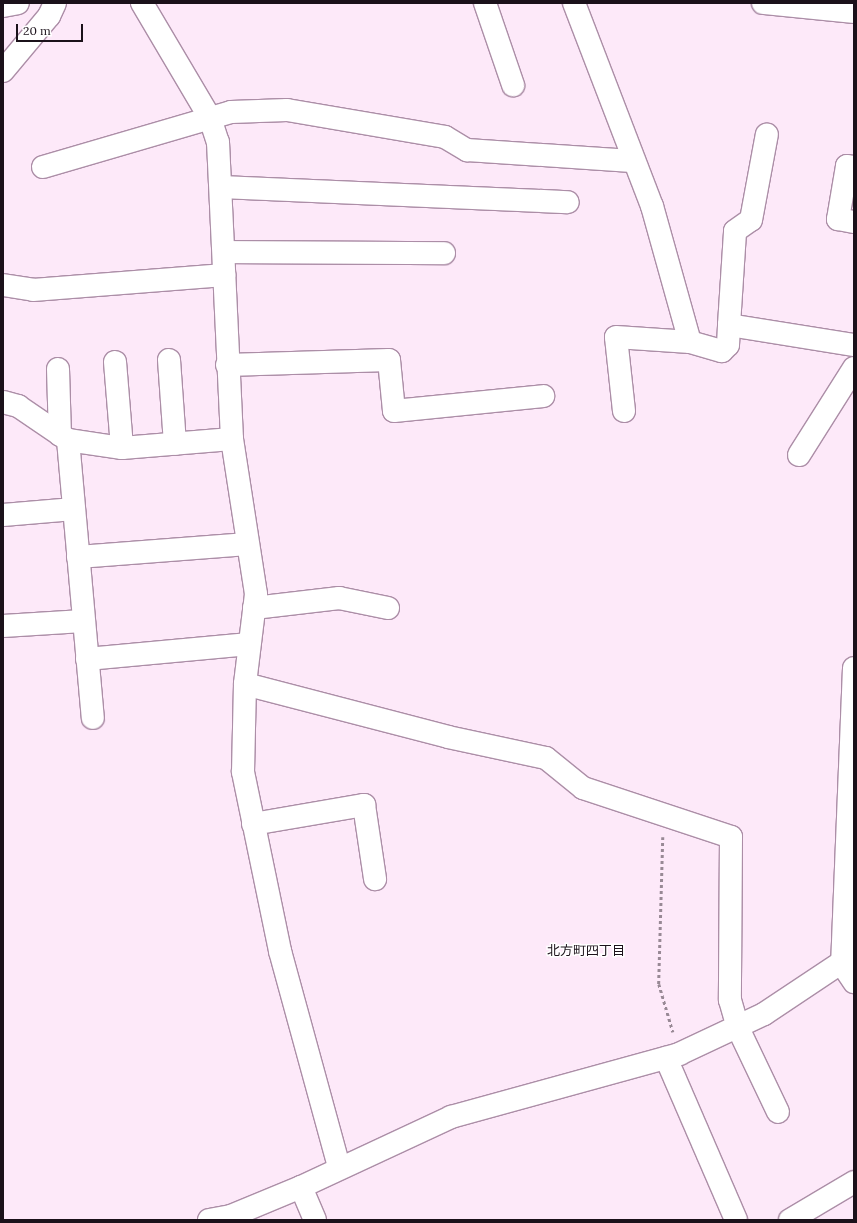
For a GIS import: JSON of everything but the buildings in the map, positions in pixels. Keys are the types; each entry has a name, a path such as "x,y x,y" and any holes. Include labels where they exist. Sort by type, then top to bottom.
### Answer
{"street":[{"path":"3,6 18,3"},
{"path":"3,71 49,16 55,3"},
{"path":"142,3 210,118 218,142 225,252 224,275 227,366 232,439 256,594 244,684 243,772 280,951 339,1166"},
{"path":"485,3 513,86"},
{"path":"574,3 632,161 654,213 690,342"},
{"path":"776,4 854,12"},
{"path":"43,167 231,112 286,110 445,137 467,150 632,161"},
{"path":"624,411 616,337 690,342 722,351 728,345 735,231 752,220 767,134"},
{"path":"854,167 847,166 838,219 854,222"},
{"path":"221,187 568,202"},
{"path":"225,252 444,253"},
{"path":"3,285 33,290 224,275"},
{"path":"729,325 854,345"},
{"path":"169,360 175,444"},
{"path":"227,366 389,360 394,411 543,396"},
{"path":"115,362 122,448"},
{"path":"799,455 854,368"},
{"path":"58,369 64,438 74,509 93,718"},
{"path":"3,402 18,406 64,438 122,448 232,439"},
{"path":"3,515 74,509"},
{"path":"78,556 248,544"},
{"path":"254,608 339,598 388,608"},
{"path":"3,626 83,621"},
{"path":"87,659 249,644"},
{"path":"854,668 848,959 854,982"},
{"path":"244,684 448,737 546,758 582,788 731,837 730,1000 738,1028 778,1112"},
{"path":"254,824 364,805 375,879"},
{"path":"210,1220 231,1216 301,1187 339,1166 452,1116 673,1056 738,1028 848,959"},
{"path":"673,1056 736,1220"},
{"path":"790,1220 854,1182"},
{"path":"301,1187 314,1220"}],"path":[{"path":"664,814 659,984 673,1056"}],"district":[{"name":"北方町四丁目","path":"586,951"}]}
